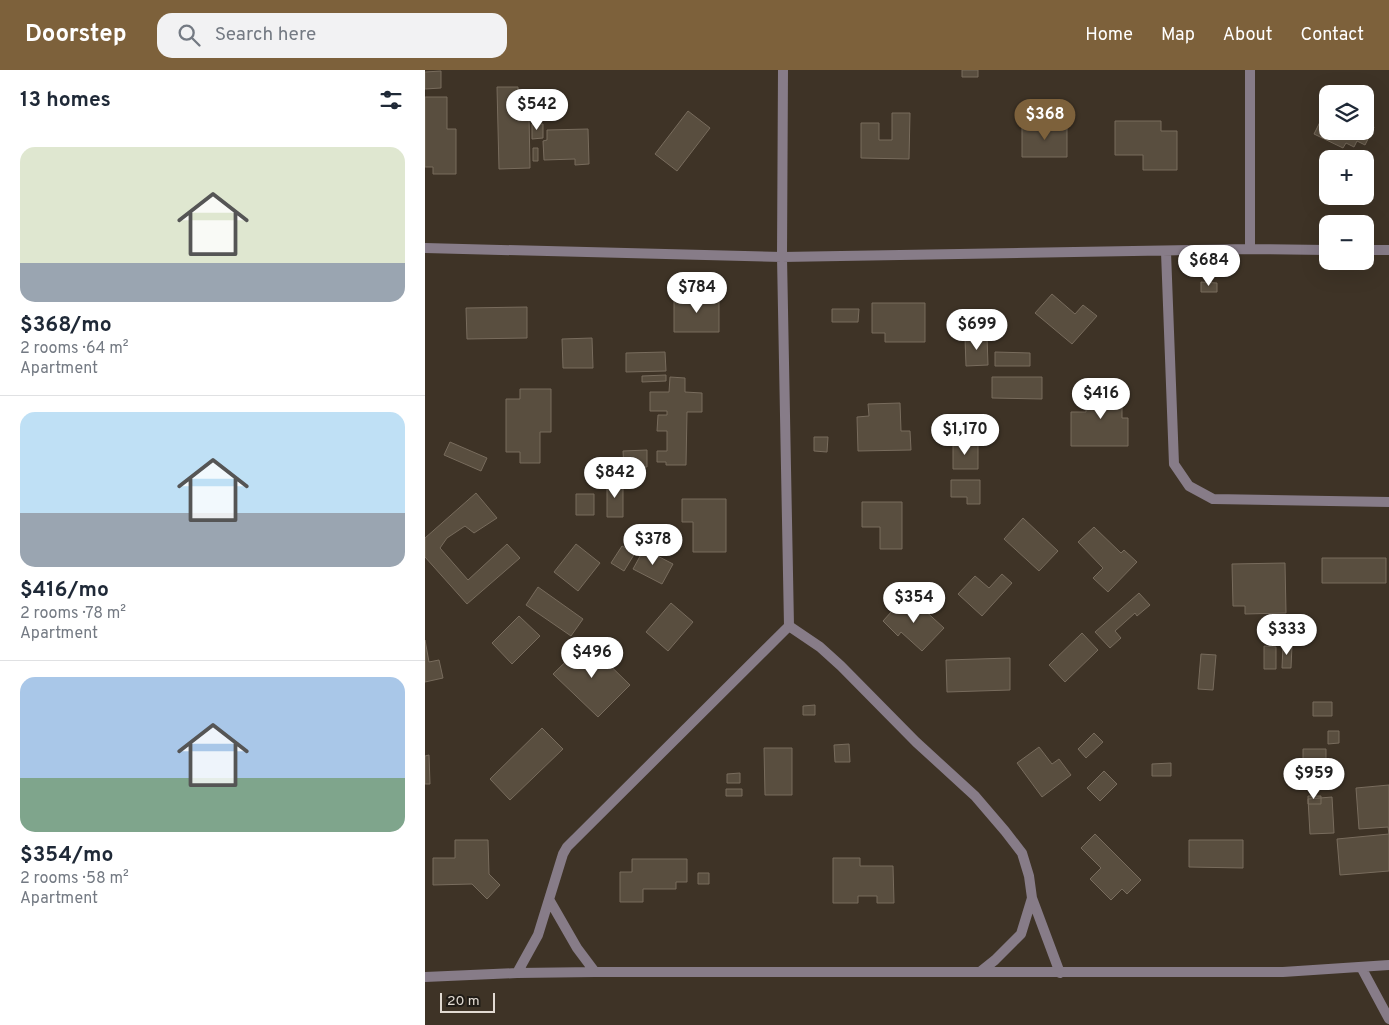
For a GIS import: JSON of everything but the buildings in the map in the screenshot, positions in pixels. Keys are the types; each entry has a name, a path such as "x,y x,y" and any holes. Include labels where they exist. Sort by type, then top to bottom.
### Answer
{"street":[{"path":"517,973 538,936 561,859 567,847 789,626 782,258 783,70"},
{"path":"1250,70 1250,250"},
{"path":"425,248 782,258 1319,250"},
{"path":"1374,250 1389,250"},
{"path":"1166,252 1174,464 1189,486 1213,499 1389,502"},
{"path":"789,626 819,647 841,666 917,742 975,796 1022,853 1029,876 1032,898 1060,972"},
{"path":"980,972 1021,934 1032,898"},
{"path":"550,900 577,948 595,972"},
{"path":"425,978 517,973 595,972 1283,972 1389,966"},
{"path":"1361,967 1389,1019"}]}
